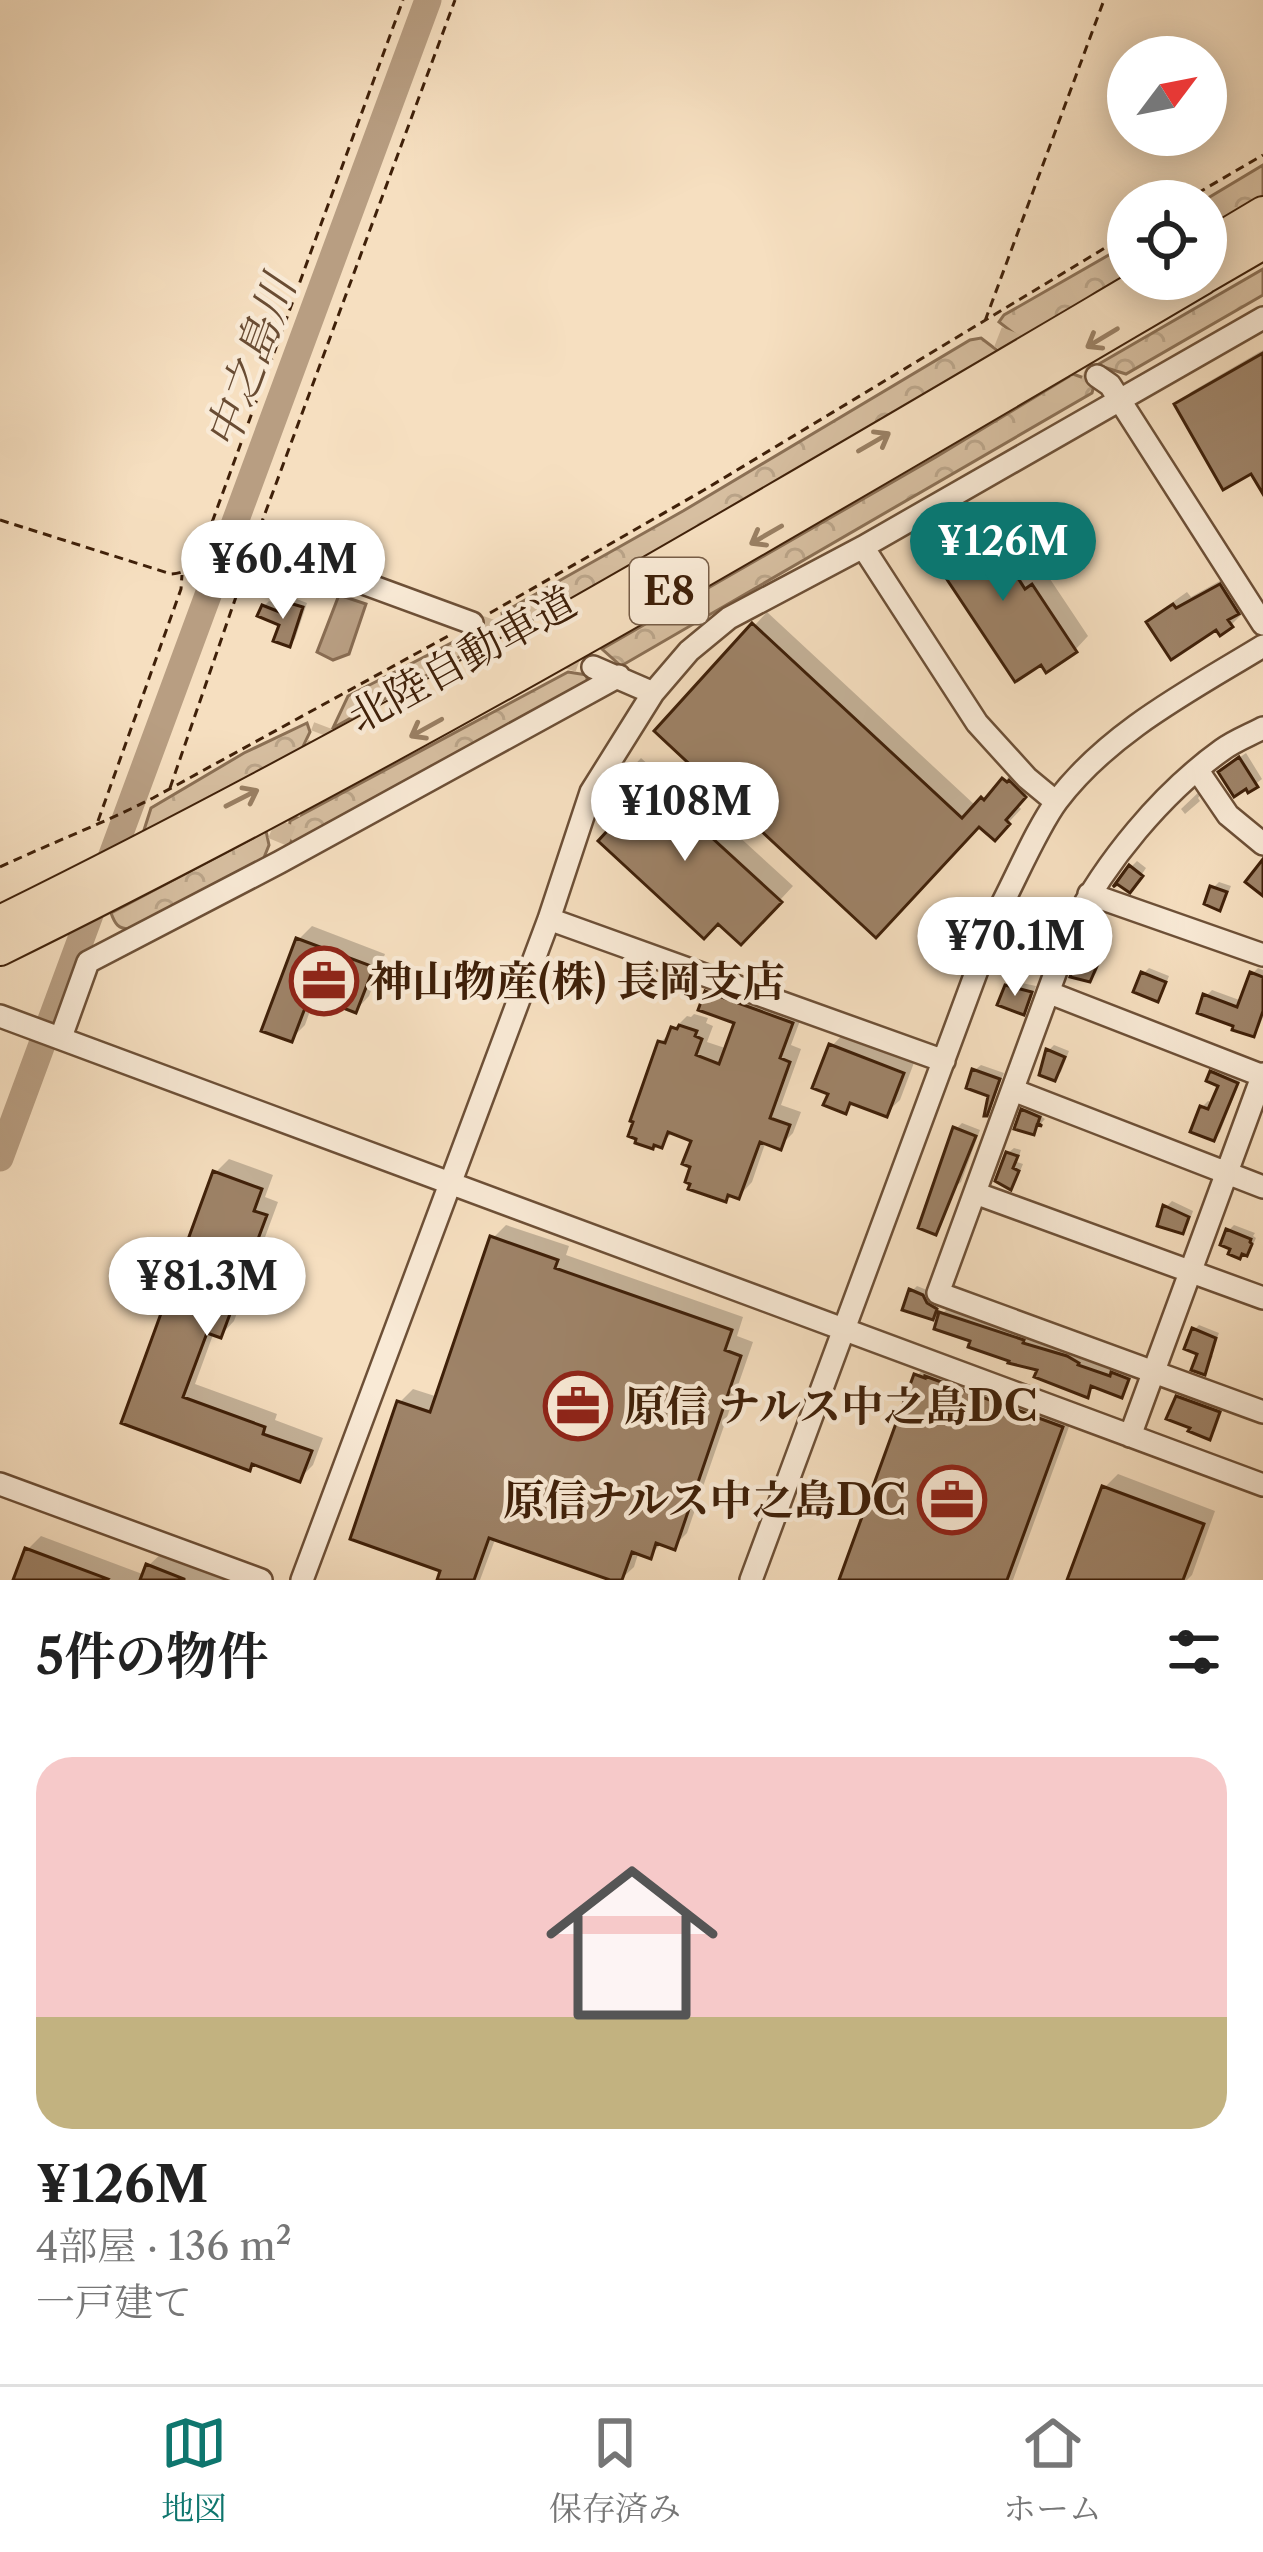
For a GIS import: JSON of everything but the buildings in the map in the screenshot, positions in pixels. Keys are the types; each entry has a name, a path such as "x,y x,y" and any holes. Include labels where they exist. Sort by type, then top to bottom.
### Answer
{"highway":[{"path":"1227,233 1263,212"},
{"name":"北陸自動車道","path":"1227,265 1263,244"},
{"name":"北陸自動車道","path":"0,917 138,852 547,631 1114,300"},
{"name":"北陸自動車道","path":"0,950 281,806 561,653 1166,300"}],"street":[{"path":"302,1580 549,919 591,793 653,693 689,652 729,618 863,547 1263,318"},
{"path":"1097,376 1110,385 1263,624"},
{"path":"245,541 472,623"},
{"path":"863,547 976,723 1056,802"},
{"path":"751,1580 1000,908 1056,802 1105,751 1151,714 1263,646"},
{"path":"593,667 653,693"},
{"path":"61,1037 88,962 279,852 619,676"},
{"path":"1263,728 1223,749 1166,799 1089,894 1072,927 938,1293 1263,1412"},
{"path":"1198,771 1228,815 1263,844"},
{"path":"1089,894 1263,955"},
{"path":"549,919 944,1061"},
{"path":"1050,993 1263,1075 1130,1436"},
{"path":"0,1016 1263,1485"},
{"path":"1013,1090 1263,1187"},
{"path":"975,1193 1263,1298"},
{"path":"0,1484 261,1580"}],"path":[{"path":"1,523 160,573 182,574 194,565 403,0"},
{"path":"169,790 245,541 455,0"},
{"path":"984,323 1104,0"},
{"path":"1219,180 1263,154"},
{"path":"0,867 115,818 472,623 704,490 1107,247"},
{"path":"207,536 245,541"},
{"path":"97,824 181,589 182,574"}],"green space":[{"path":"1263,165 1263,197 1227,219 1227,187"},
{"path":"1107,256 1107,292 1025,342 999,322"},
{"path":"1263,269 1263,295 1126,374 1097,365 1209,300 1227,300 1227,290"},
{"path":"981,338 1002,354 523,628 503,622 502,613 970,340"},
{"path":"1073,374 1095,382 1092,393 621,666 602,649 936,457"},
{"path":"463,637 482,644 333,728 348,696"},
{"path":"568,672 587,675 581,689 294,845 288,838 290,821"},
{"path":"307,723 310,732 299,755 156,830 144,830 151,808 244,753"},
{"path":"266,831 269,845 263,860 130,929 116,923 111,913"}],"shaded area":[{"path":"339,595 366,604 349,654 333,660 317,652"}],"waterway":[{"name":"中之島川","path":"0,1158 428,0"}],"tunnel":[{"path":"998,337 1097,376"},
{"path":"472,623 593,667"},
{"path":"310,763 324,726"},
{"path":"278,842 296,798"}],"place":[{"name":"神山物産(株) 長岡支店","path":"324,981"},
{"name":"原信 ナルス中之島DC","path":"578,1406"},
{"name":"原信ナルス中之島DC","path":"952,1500"}]}
